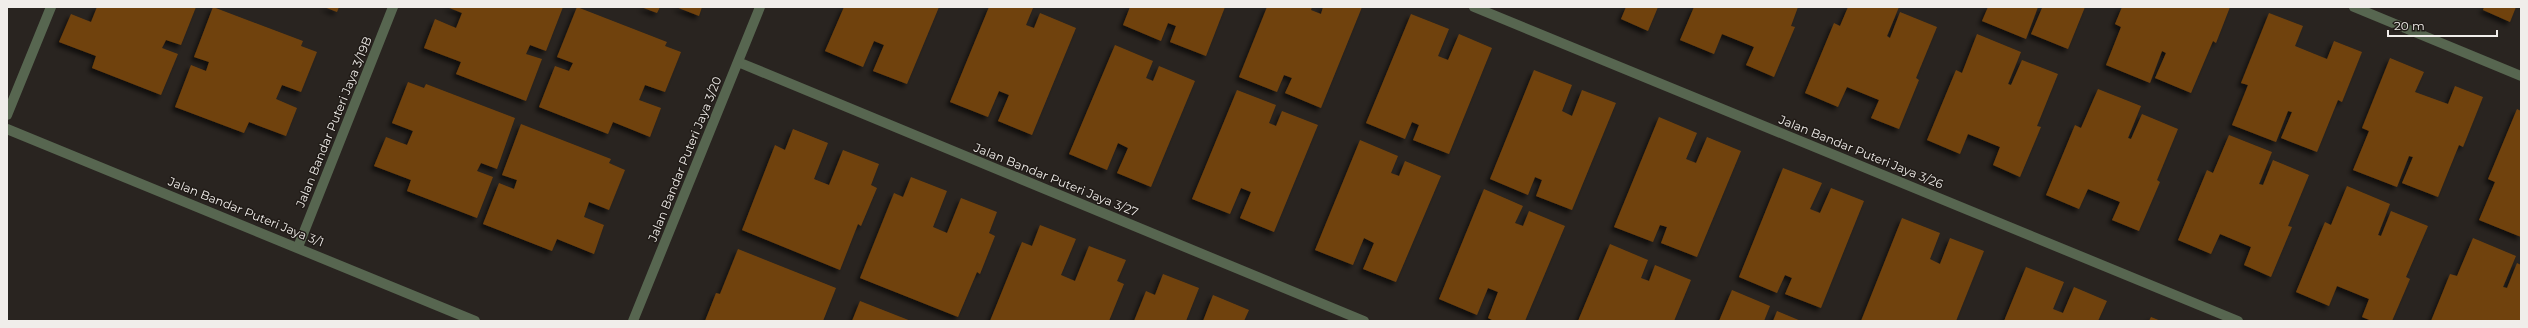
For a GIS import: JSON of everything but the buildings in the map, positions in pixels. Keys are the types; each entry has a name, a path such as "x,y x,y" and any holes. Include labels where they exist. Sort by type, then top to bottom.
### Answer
{"street":[{"path":"7,115 51,7"},
{"name":"Jalan Bandar Puteri Jaya 3/19B","path":"298,247 393,7"},
{"name":"Jalan Bandar Puteri Jaya 3/20","path":"633,321 760,7"},
{"name":"Jalan Bandar Puteri Jaya 3/26","path":"1474,7 2238,321"},
{"path":"2354,7 2521,76"},
{"name":"Jalan Bandar Puteri Jaya 3/27","path":"738,62 1364,321"},
{"name":"Jalan Bandar Puteri Jaya 3/1","path":"7,129 298,247 474,321"}]}
